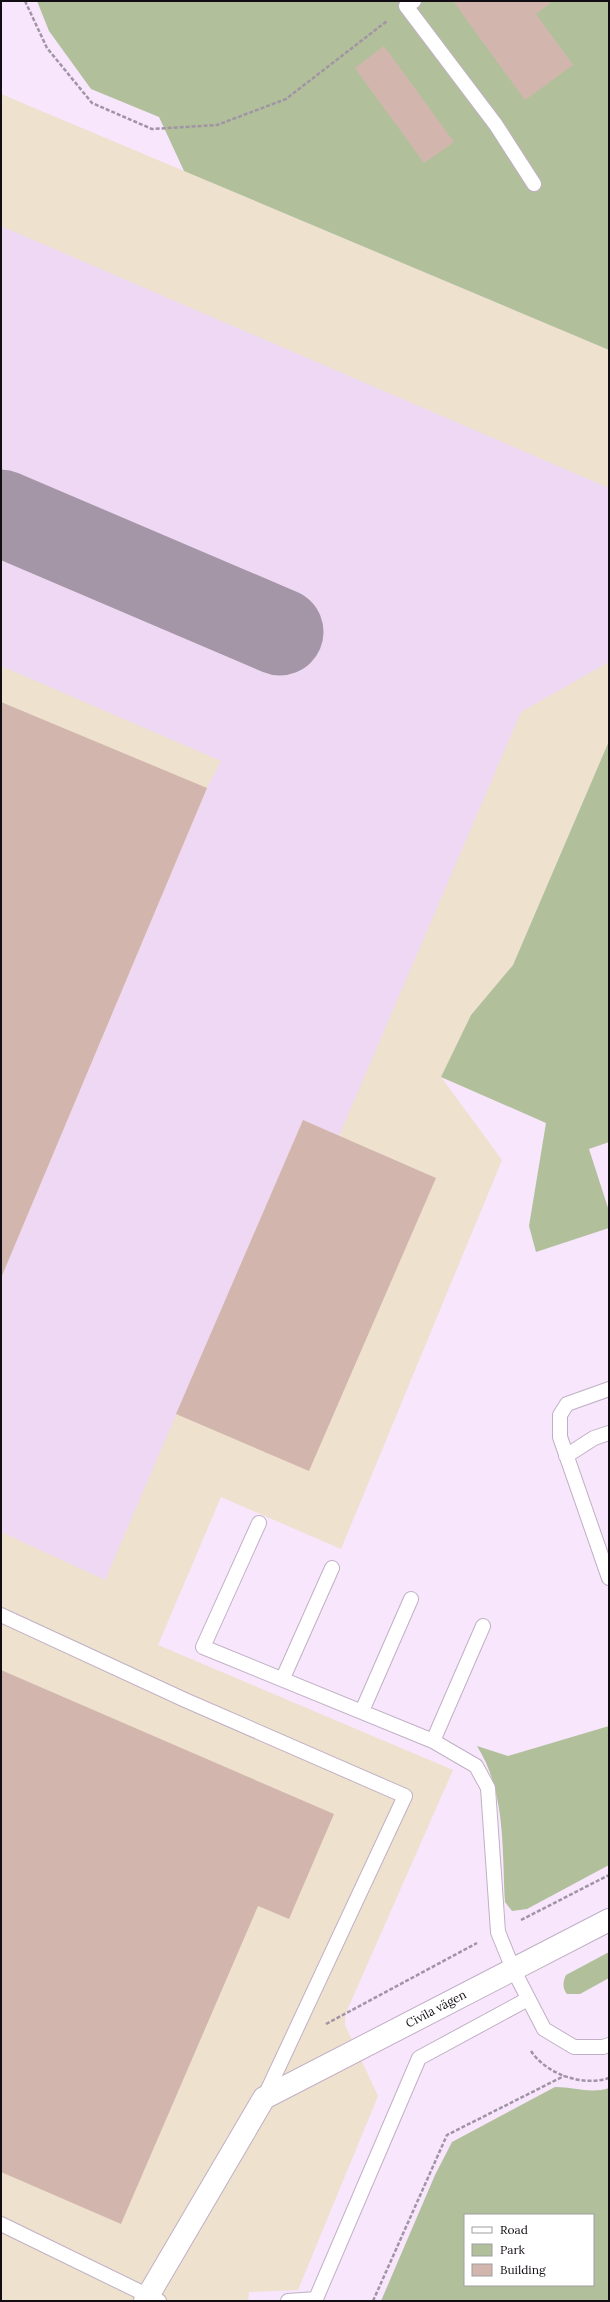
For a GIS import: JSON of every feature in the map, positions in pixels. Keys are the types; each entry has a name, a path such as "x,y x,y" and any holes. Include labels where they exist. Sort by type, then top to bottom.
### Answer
{"street":[{"name":"Civila vägen","path":"264,2098 609,1920"},
{"path":"151,2299 264,2098"}],"lane":[{"path":"410,4 496,125 534,184"},
{"path":"609,1389 567,1404 560,1415 560,1436 566,1456 609,1578"},
{"path":"566,1456 594,1438 609,1433"},
{"path":"258,1523 203,1646 433,1741 476,1766 488,1788 498,1932 513,1969 544,2029 574,2047 603,2047 609,2045"},
{"path":"283,1678 332,1568"},
{"path":"362,1711 411,1599"},
{"path":"1,1615 185,1700 405,1796 264,2098"},
{"path":"433,1741 483,1626"},
{"path":"288,2301 316,2300 419,2058 528,1999"},
{"path":"1,2224 151,2299"}],"path":[{"path":"26,1 48,48 92,103 152,129 217,125 286,99 410,4"},
{"path":"294,2034 318,2028 345,2015 498,1932 609,1875"},
{"path":"373,2301 447,2135 564,2076"}],"shaded area":[{"path":"1,94 609,350 609,741 513,965 471,1015 441,1077 502,1160 341,1549 221,1497 158,1645 453,1770 345,2015 345,2025 378,2096 298,2290 249,2292 248,2301 1,2301"},
{"path":"1,226 609,488 609,662 521,712 339,1136 303,1120 105,1580 1,1532 1,1278 207,788 221,761 1,666"}],"green space":[{"path":"37,1 609,1 609,350 184,171 159,117 91,89 49,31"},
{"path":"609,741 609,1142 589,1149 609,1211 609,1228 536,1252 529,1226 546,1123 441,1077 471,1015 513,965"},
{"path":"609,1726 609,1865 527,1909 512,1911 505,1902 501,1821 498,1802 493,1782 477,1746 508,1756"},
{"path":"609,1952 609,1978 580,1994 567,1994 564,1989 564,1980 566,1975"},
{"path":"555,2087 589,2090 602,2090 609,2088 609,2301 381,2301 435,2175 452,2142"}],"building":[{"path":"453,1 553,1 536,14 573,65 525,100"},
{"path":"384,46 454,142 424,163 355,68"},
{"path":"1,702 207,788 1,1278"},
{"path":"303,1120 436,1178 309,1471 176,1414"},
{"path":"1,1670 334,1814 289,1919 258,1906 121,2224 1,2172"}],"taxiway":[{"path":"1,513 280,632"}]}
